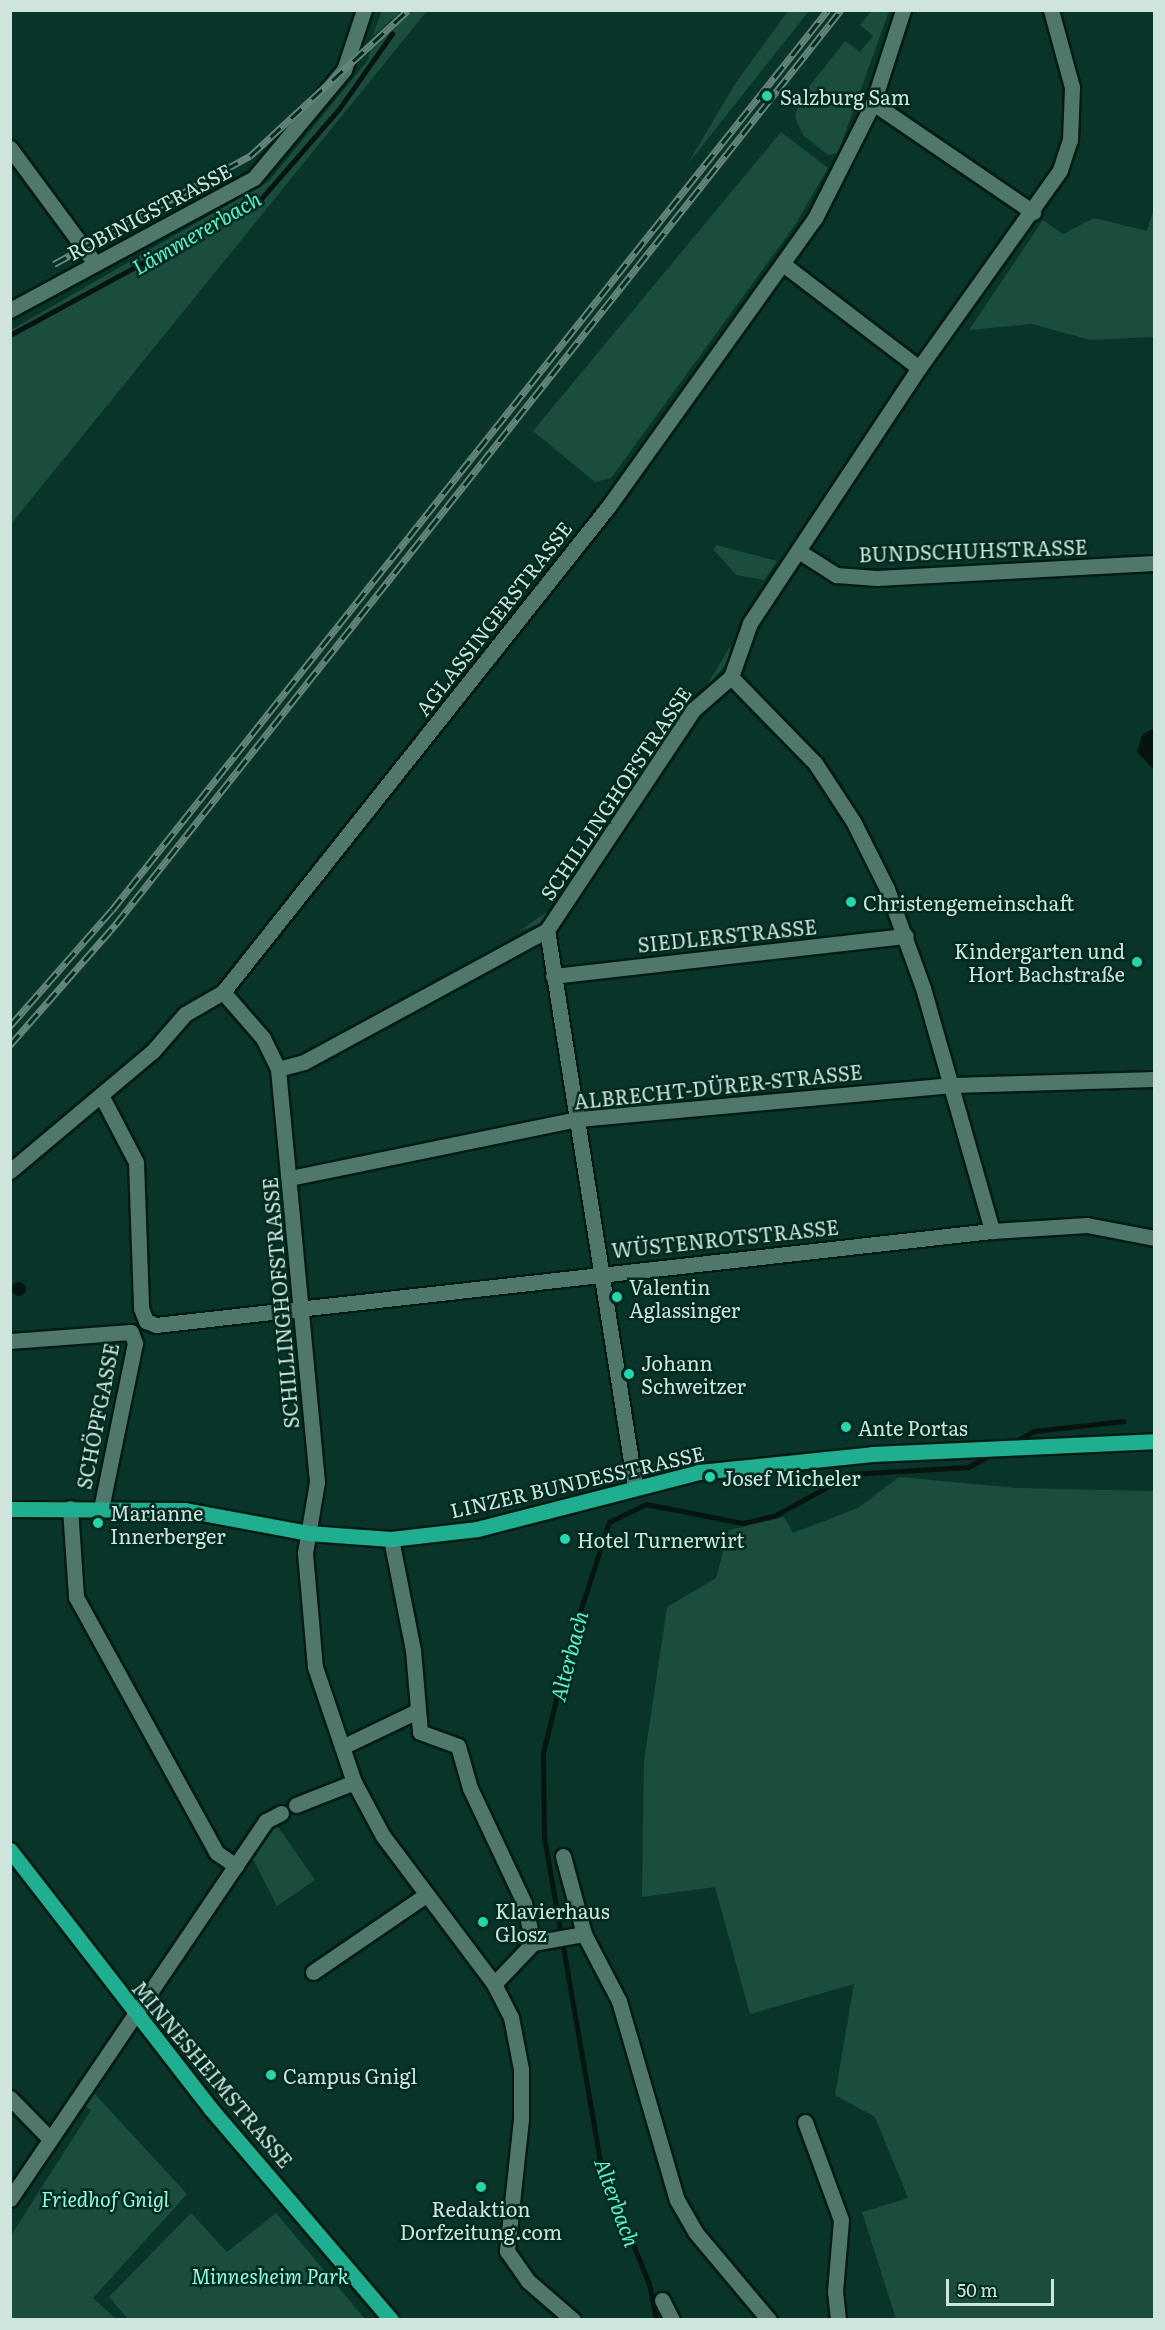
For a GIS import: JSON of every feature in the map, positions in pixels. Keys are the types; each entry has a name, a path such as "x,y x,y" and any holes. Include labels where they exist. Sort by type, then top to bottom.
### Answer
{"main road":[{"name":"LINZER BUNDESSTRASSE","path":"10,1509 101,1508 219,1513 308,1533 391,1539 477,1529 635,1486 699,1472 791,1462 1155,1441"},
{"name":"MINNESHEIMSTRASSE","path":"10,1850 134,2015 391,2319"}],"street":[{"name":"ROBINIGSTRASSE","path":"10,310 94,262 254,178 344,70 364,10"},
{"name":"AGLASSINGERSTRASSE","path":"10,1171 102,1097 185,1014 223,992 608,507 783,264 842,171 873,103 903,10"},
{"name":"SCHILLINGHOFSTRASSE","path":"278,1069 304,1062 547,930 693,710 731,677 750,623 800,552 919,368 1033,212 1060,170 1070,140 1071,77 1051,10"},
{"path":"873,103 1033,212"},
{"path":"10,148 94,262"},
{"path":"783,264 919,368"},
{"name":"BUNDSCHUHSTRASSE","path":"800,552 836,575 877,579 1155,563"},
{"path":"731,677 815,763 853,821 906,936 952,1085 992,1231"},
{"path":"547,930 635,1486"},
{"name":"SIEDLERSTRASSE","path":"553,976 906,936"},
{"name":"SCHILLINGHOFSTRASSE","path":"223,992 263,1038 278,1069 317,1482 308,1533 308,1616 315,1666 354,1782 423,1897 494,1984 511,2017 521,2069 507,2251 528,2282 573,2319"},
{"name":"ALBRECHT-DÜRER-STRASSE","path":"290,1178 578,1119 952,1085 1155,1079"},
{"name":"WÜSTENROTSTRASSE","path":"102,1097 136,1162 141,1308 146,1321 156,1325 992,1231 1087,1225 1155,1238"},
{"name":"SCHÖPFGASSE","path":"10,1341 131,1332 135,1342 101,1508"},
{"path":"70,1508 76,1597 217,1853 236,1866"},
{"path":"391,1539 413,1650 420,1732 458,1746 470,1788 524,1903 533,1943"},
{"path":"342,1747 417,1711"},
{"path":"296,1805 354,1782"},
{"path":"10,2199 266,1821 281,1813"},
{"path":"563,1856 577,1935 619,2001 677,2200 696,2233 769,2319"},
{"path":"313,1972 423,1897"},
{"path":"494,1984 533,1943 577,1935"},
{"path":"10,2098 50,2139"},
{"path":"805,2122 841,2220 835,2291 838,2319"},
{"path":"662,2300 672,2319"}],"green space":[{"path":"872,10 889,11 838,153 828,155 803,135 795,117 800,98 845,41 860,52 873,36 860,25"},
{"path":"382,11 401,11 372,37"},
{"path":"413,11 427,11 11,524 11,330 269,181 368,60 371,48"},
{"path":"788,11 809,11 687,165 735,84"},
{"path":"781,132 828,168 795,225 611,478 595,482 533,431"},
{"path":"1154,208 1153,337 1090,340 1032,324 969,330 1043,220 1063,234 1094,218 1147,231"},
{"path":"716,545 777,561 764,580 736,575 714,550"},
{"path":"731,645 728,662 706,687"},
{"path":"547,912 548,920 518,932"},
{"path":"899,1477 1017,1488 1154,1491 1154,2319 896,2319 862,2212 908,2198 875,2117 835,2095 854,1984 750,2014 715,1887 642,1897 644,1761 667,1607 716,1578 729,1530 784,1517 793,1533 858,1508"},
{"path":"276,1824 315,1880 277,1906 252,1857"},
{"name":"Friedhof Gnigl","path":"93,2092 187,2194 93,2298 116,2319 11,2319 10,2237 91,2110 82,2104"},
{"name":"Minnesheim Park","path":"191,2213 227,2252 276,2213 365,2319 128,2319 109,2297"}],"shaded area":[{"path":"1154,728 1154,770 1137,752 1142,735"},
{"path":"19,1282 24,1284 26,1289 24,1294 19,1296 14,1294 12,1289 14,1284"}],"waterway":[{"name":"Lämmererbach","path":"10,335 261,199 339,109 392,34"},
{"name":"Alterbach","path":"1013,1443 1034,1431 1123,1421"},
{"name":"Alterbach","path":"656,2320 649,2284 601,2167 544,1837 543,1753 569,1646 609,1522 646,1504 743,1523 774,1516 851,1474 968,1467 992,1454"}],"railway":[{"path":"54,264 250,156 408,10"},
{"path":"10,1026 112,910 828,10"},
{"path":"10,1045 116,924 841,10"}],"place":[{"name":"Salzburg Sam","path":"767,96"},
{"name":"Christengemeinschaft","path":"851,902"},
{"name":"Kindergarten und Hort Bachstraße","path":"1137,962"},
{"name":"Valentin Aglassinger","path":"617,1297"},
{"name":"Johann Schweitzer","path":"629,1374"},
{"name":"Ante Portas","path":"846,1427"},
{"name":"Josef Micheler","path":"710,1477"},
{"name":"Marianne Innerberger","path":"98,1523"},
{"name":"Hotel Turnerwirt","path":"565,1539"},
{"name":"Klavierhaus Glosz","path":"483,1922"},
{"name":"Campus Gnigl","path":"271,2075"},
{"name":"Redaktion Dorfzeitung.com","path":"481,2187"}]}
